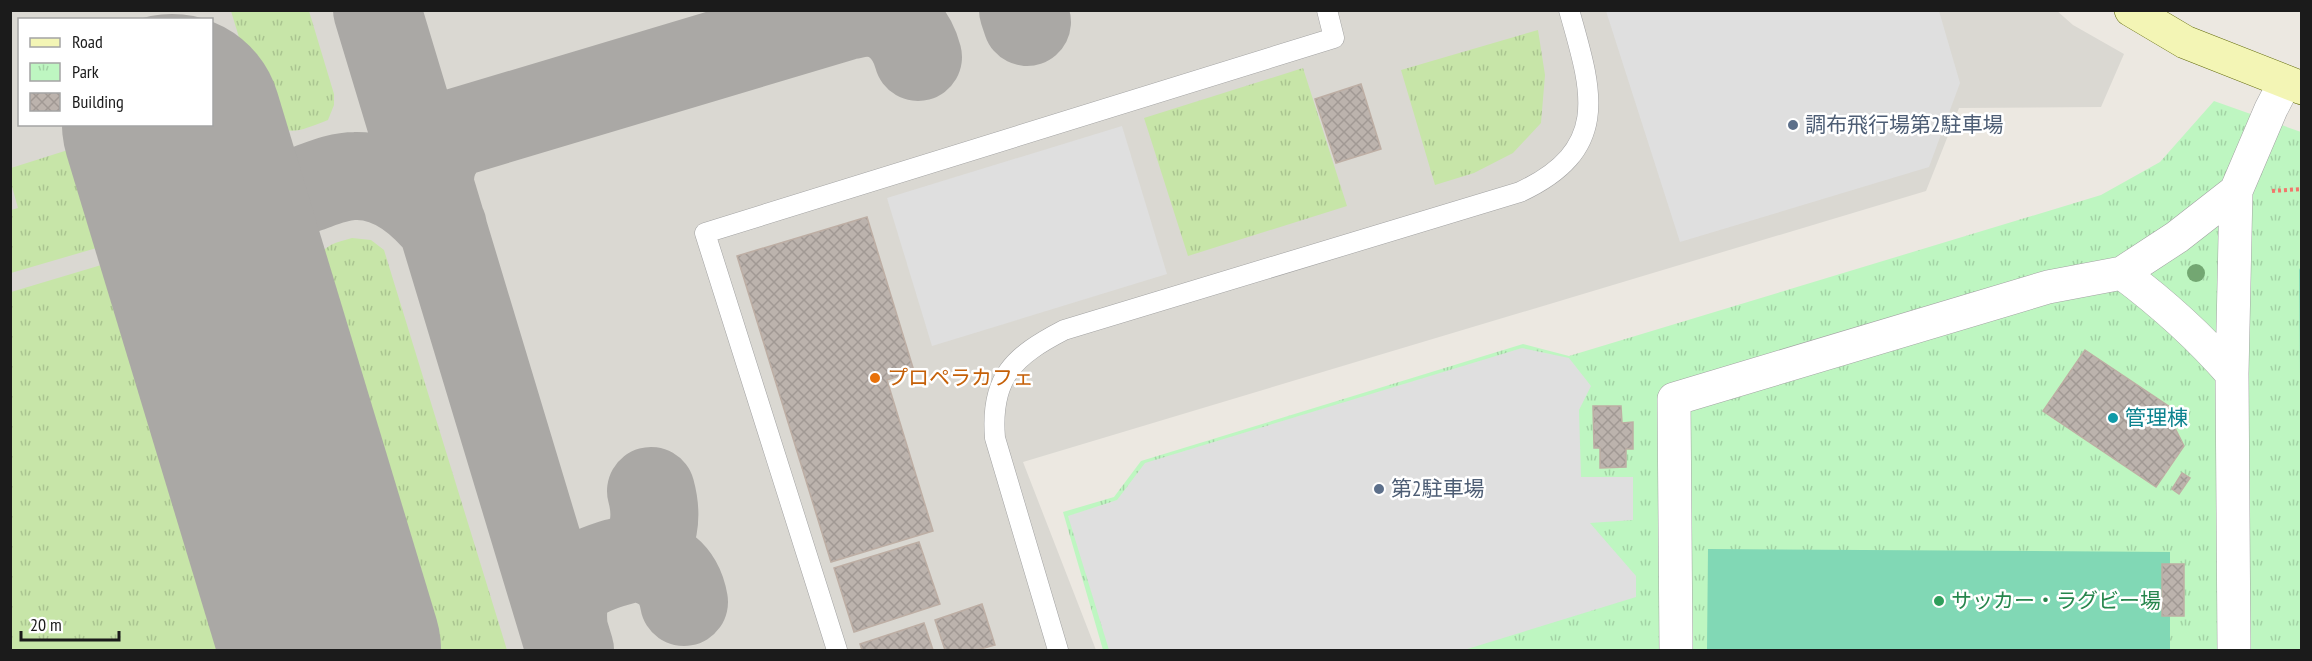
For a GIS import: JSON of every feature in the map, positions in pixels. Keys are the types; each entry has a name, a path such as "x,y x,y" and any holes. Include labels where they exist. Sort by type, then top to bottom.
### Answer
{"street":[{"path":"2131,10 2185,42 2293,85 2271,109 2236,190 2232,374 2234,651"},
{"path":"1676,651 1674,399 2048,287 2122,273 2177,237 2236,190"},
{"path":"2122,273 2205,344 2232,374"}],"lane":[{"path":"837,651 705,233 1334,38 1327,10"},
{"path":"1058,651 995,438 996,398 1007,373 1030,349 1064,330 1520,192 1542,181 1577,149 1587,124 1589,101 1586,76 1569,10"}],"shaded area":[{"path":"2056,10 2073,25 2124,54 2101,107 1959,108 1926,191 1023,462 1096,650 11,650 10,11"},
{"name":"調布飛行場第2駐車場","path":"1606,11 1939,11 1960,83 1929,167 1680,242"},
{"path":"1122,126 1167,274 932,346 887,198"},
{"name":"第2駐車場","path":"1522,348 1569,358 1591,386 1579,410 1581,477 1633,477 1633,520 1590,523 1636,576 1636,597 1464,650 1109,650 1068,516 1117,500 1145,463"}],"green space":[{"path":"231,11 309,11 334,94 334,105 328,120 292,131 284,130 269,120 261,110"},
{"path":"1538,30 1545,75 1541,123 1513,153 1474,173 1435,185 1401,70"},
{"path":"1303,68 1347,206 1188,256 1144,118"},
{"path":"2214,101 2301,132 2301,650 1103,650 1063,512 1114,497 1141,461 1523,344 1569,356 2101,195 2160,162"},
{"path":"71,149 100,247 11,273 11,210 18,208 11,183 11,168"},
{"path":"352,238 371,240 384,250 507,650 432,650 313,268 323,250"},
{"path":"118,260 236,650 11,650 11,292"},
{"path":"2301,266 2301,485 2299,270"},
{"name":"サッカー・ラグビー場","path":"1708,549 2170,552 2170,650 1707,650"}],"building":[{"path":"1361,84 1381,149 1336,163 1315,99"},
{"path":"867,217 914,371 887,380 933,531 831,562 737,256"},
{"name":"管理棟","path":"2085,350 2170,407 2174,426 2184,446 2156,487 2043,411"},
{"path":"1593,406 1621,406 1622,423 1633,422 1633,449 1626,449 1626,467 1600,468 1600,448 1594,448"},
{"path":"2182,473 2190,478 2179,494 2172,489"},
{"path":"919,542 940,604 854,632 834,568"},
{"path":"2162,564 2184,564 2184,616 2162,616"},
{"path":"982,604 995,645 977,650 945,650 935,620"},
{"path":"924,623 933,650 862,650 860,644"}],"taxiway":[{"path":"377,10 570,650"},
{"path":"430,185 435,156 443,144 455,133 866,10"},
{"path":"1023,10 1027,22"},
{"path":"852,15 875,13 894,21 909,36 918,57"},
{"path":"176,138 196,162 219,183 238,192 255,196 272,196 306,189 342,177 369,177 405,191 443,227"},
{"path":"229,315 229,279 237,248 255,221 281,196"},
{"path":"564,630 564,604 572,586 587,573 633,557 647,544 654,518 651,491"},
{"path":"633,557 660,565 667,570 678,583 684,602"}],"runway":[{"path":"173,126 331,650"}],"place":[{"name":"調布飛行場第2駐車場","path":"1793,125"},
{"name":"プロペラカフェ","path":"875,378"},
{"name":"管理棟","path":"2113,418"},
{"name":"第2駐車場","path":"1379,489"},
{"name":"サッカー・ラグビー場","path":"1939,601"}]}
